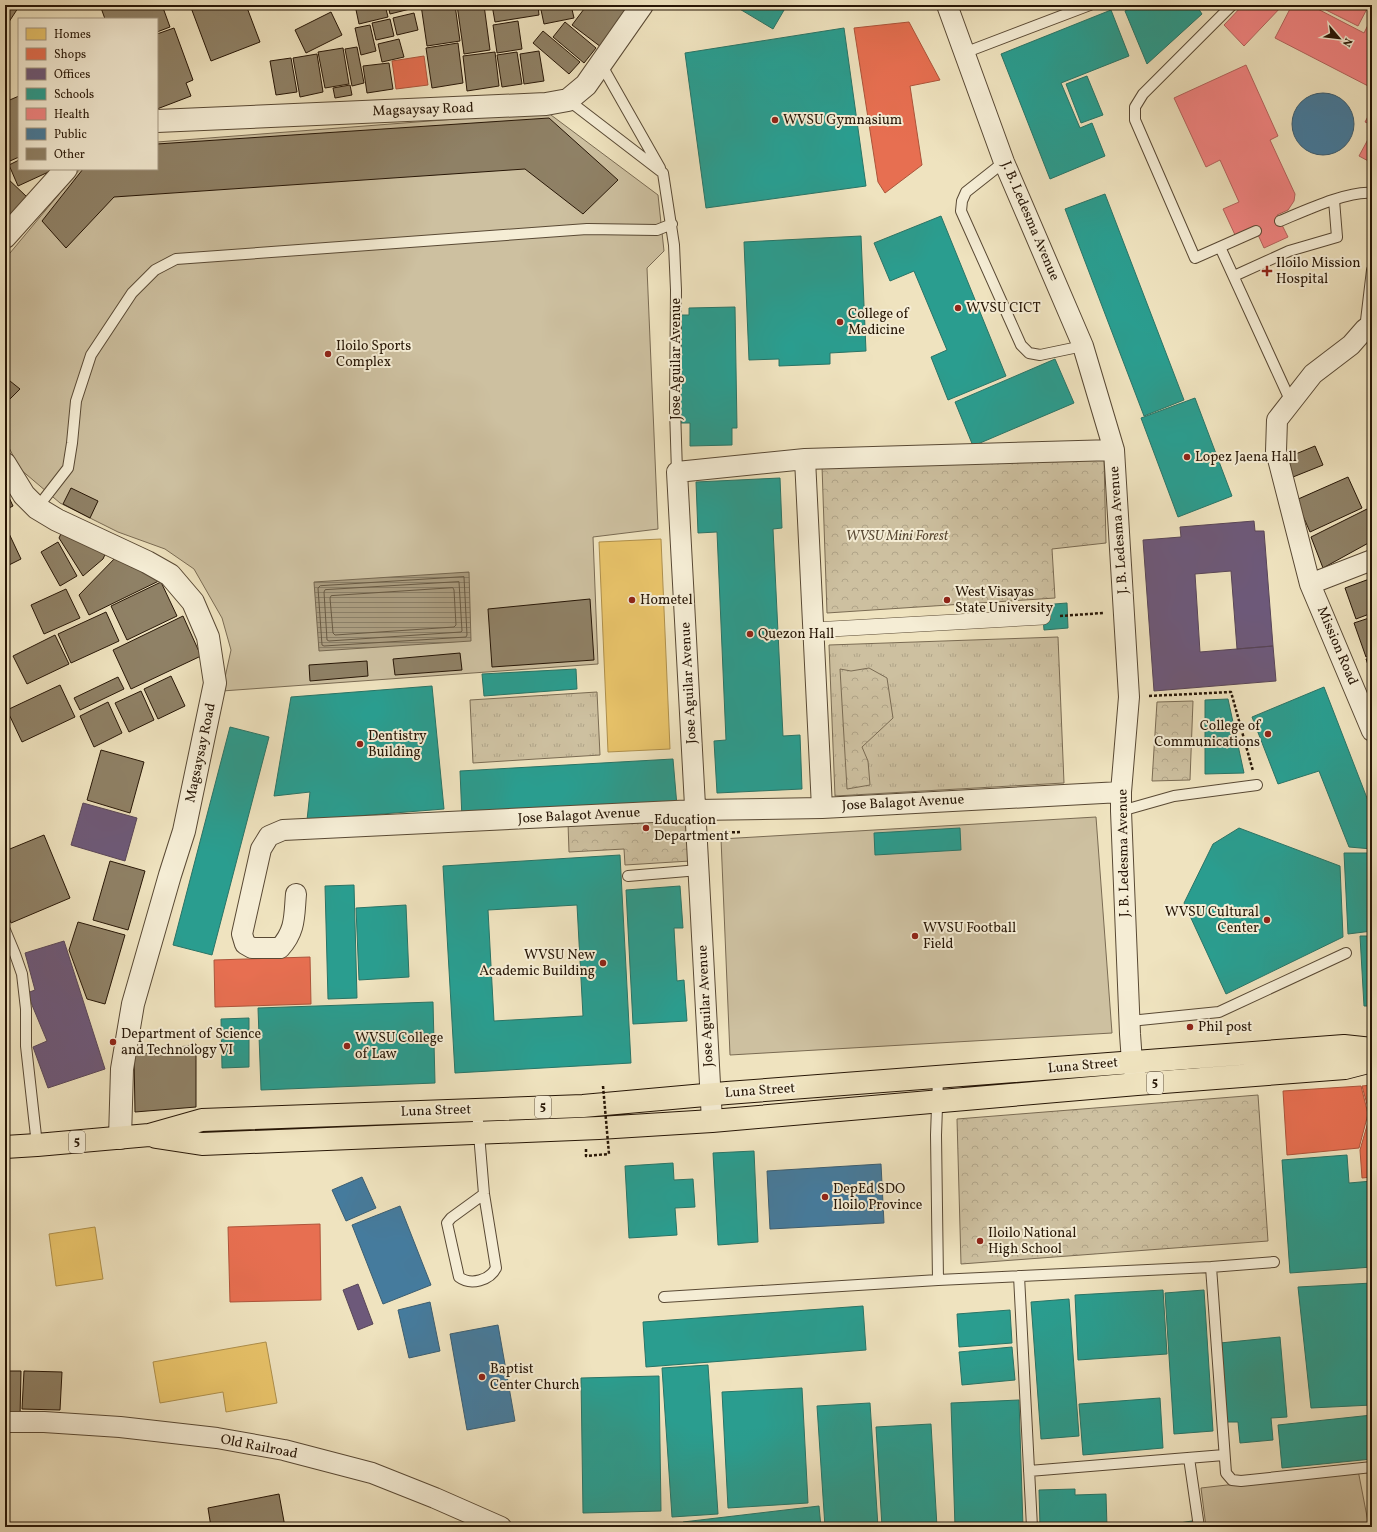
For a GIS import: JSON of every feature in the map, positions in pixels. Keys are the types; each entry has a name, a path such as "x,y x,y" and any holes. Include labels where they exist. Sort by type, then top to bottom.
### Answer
{"main road":[{"name":"Luna Street","path":"5,1147 149,1135 202,1120 583,1106 710,1094 938,1078 1344,1046 1372,1049"},
{"name":"Luna Street","path":"149,1135 202,1144 599,1128 712,1121 1137,1084 1345,1068 1372,1061"}],"street":[{"name":"Magsaysay Road","path":"158,121 546,104 568,100 586,85 642,5"},
{"name":"J. B. Ledesma Avenue","path":"947,5 1004,162 1083,346 1114,450 1129,697 1121,801 1132,1062 1137,1084"},
{"path":"5,237 65,170"},
{"name":"Mission Road","path":"1368,326 1351,344 1313,374 1277,420 1276,451 1310,584 1372,730"},
{"path":"677,472 805,459 1114,450"},
{"path":"805,459 822,808"},
{"name":"Magsaysay Road","path":"5,464 24,495 37,508 57,520 147,562 170,575 193,602 208,637 215,683 184,831 133,1004 122,1069 120,1138"},
{"name":"Jose Aguilar Avenue","path":"677,472 712,1121"},
{"path":"1310,584 1372,560"},
{"path":"813,630 1043,617"},
{"name":"Jose Balagot Avenue","path":"296,894 292,930 287,940 280,948 252,948 245,944 242,934 260,849 269,836 283,830 696,810 1121,801"},
{"name":"Old Railroad","path":"5,1422 44,1422 120,1427 217,1438 284,1450 372,1473 435,1498 501,1527"}],"lane":[{"path":"964,53 1090,5"},
{"path":"1232,5 1143,94 1135,107 1135,120 1195,258 1256,231"},
{"path":"600,64 663,173"},
{"path":"568,100 663,173"},
{"path":"1004,162 966,192 962,201 961,211 1021,345 1029,352 1040,356 1083,346"},
{"name":"Jose Aguilar Avenue","path":"663,173 674,245 676,290 675,409 677,472"},
{"path":"1280,221 1315,206 1346,196 1366,192 1372,193"},
{"path":"1234,276 1289,251 1337,237 1334,200"},
{"path":"37,508 68,468 76,401 91,355 132,293 155,270 176,259 587,229 657,230 672,224"},
{"path":"1220,247 1291,402"},
{"path":"1368,326 1372,270"},
{"path":"1121,801 1174,796 1257,785"},
{"path":"628,876 699,870"},
{"path":"5,930 22,974 26,1009 26,1046 37,1145"},
{"path":"1130,1021 1218,1012 1346,953"},
{"path":"938,1078 938,1280"},
{"path":"477,1110 484,1194 496,1268 493,1274 488,1278 469,1282 459,1277 447,1223 454,1215 484,1194"},
{"path":"664,1297 938,1280 1211,1267 1274,1262"},
{"path":"1211,1267 1226,1473 1232,1480 1241,1481 1372,1467"},
{"path":"1019,1276 1032,1527"},
{"path":"1029,1471 1224,1455"},
{"path":"1189,1458 1199,1527"}],"path":[{"path":"1043,617 1124,611"},
{"path":"1129,697 1231,692 1257,785"},
{"path":"713,834 745,832"},
{"path":"592,1147 586,1148 586,1156 608,1154 603,1086"}],"green space":[{"name":"Iloilo Sports Complex","path":"547,112 658,195 664,251 647,268 658,529 593,537 598,664 222,691 231,650 222,618 194,569 165,549 118,532 60,503 20,469 5,440 5,259 79,170 158,170 158,142"},
{"name":"WVSU Mini Forest","path":"1104,458 1106,543 1052,549 1055,598 827,613 822,466"},
{"path":"1058,637 1064,783 835,796 829,645"},
{"path":"869,668 887,678 893,718 862,747 868,761 870,785 847,789 840,669 851,671"},
{"path":"597,692 600,755 473,763 470,700"},
{"path":"1193,701 1190,780 1152,781 1157,702"},
{"path":"688,816 690,861 625,865 624,849 569,852 568,823"},
{"name":"WVSU Football Field","path":"1096,817 1112,1033 730,1055 721,839"},
{"path":"1258,1095 1268,1241 961,1264 957,1119"},
{"path":"1358,1470 1369,1527 1206,1527 1201,1488"}],"water":[{"path":"469,572 471,641 319,651 314,582"}],"building: Homes":[{"name":"Hometel","path":"661,539 670,749 608,752 599,542"},
{"path":"95,1227 103,1279 56,1286 49,1234"},
{"path":"266,1342 277,1403 226,1412 223,1392 160,1403 153,1362"}],"building: Shops":[{"path":"909,22 940,80 910,86 922,165 885,193 878,182 854,28"},
{"path":"424,56 428,85 396,89 392,61"},
{"path":"310,957 311,1004 215,1007 214,960"},
{"path":"1372,1085 1372,1177 1362,1178 1360,1150 1370,1115 1362,1086"},
{"path":"1361,1086 1368,1114 1359,1148 1287,1155 1283,1091"},
{"path":"320,1224 321,1300 230,1302 228,1227"}],"building: Offices":[{"path":"1254,521 1255,531 1264,531 1276,681 1154,691 1143,540 1181,537 1180,527","holes":["1231,571 1237,649 1200,652 1195,574"]},
{"path":"83,803 137,818 125,861 71,845"},
{"path":"64,941 105,1069 48,1088 33,1047 47,1041 27,993 35,990 25,953"},
{"path":"358,1284 373,1324 358,1330 343,1290"}],"building: Schools":[{"path":"733,5 787,5 773,29"},
{"path":"1136,5 1196,5 1202,14 1147,64 1125,11"},
{"path":"1111,10 1129,56 1061,83 1080,128 1092,123 1105,156 1050,179 1001,54"},
{"name":"WVSU Gymnasium","path":"844,28 866,186 706,208 685,53"},
{"path":"1087,76 1103,115 1081,123 1066,84"},
{"path":"1105,194 1184,400 1144,416 1065,209"},
{"path":"941,216 1006,376 948,400 931,357 947,350 914,271 890,281 874,243"},
{"path":"861,236 866,351 830,353 830,364 779,366 779,359 749,360 744,242"},
{"path":"735,307 737,428 732,428 732,445 690,446 690,423 679,423 678,315 689,315 689,308"},
{"path":"1055,359 1074,403 973,446 955,402"},
{"name":"Lopez Jaena Hall","path":"1195,398 1232,496 1178,517 1141,418"},
{"name":"Quezon Hall","path":"780,478 782,528 773,529 783,736 800,735 802,789 717,793 714,741 726,740 717,532 698,533 696,482"},
{"path":"1067,603 1068,628 1044,630 1042,605"},
{"path":"576,669 577,689 484,696 482,674"},
{"name":"Dentistry Building","path":"432,686 444,809 307,820 310,792 274,796 291,697"},
{"path":"1324,687 1372,811 1372,849 1349,847 1319,771 1278,784 1252,717"},
{"path":"1228,699 1244,773 1205,774 1205,700"},
{"path":"230,727 269,737 212,955 173,945"},
{"path":"673,759 677,806 462,819 460,771"},
{"path":"960,828 961,850 875,855 874,833"},
{"name":"WVSU Cultural Center","path":"1239,828 1340,866 1343,937 1226,994 1184,903 1213,844"},
{"path":"1344,853 1372,853 1372,931 1348,934"},
{"name":"WVSU New Academic Building","path":"620,855 631,1063 455,1073 443,866","holes":["577,905 583,1016 494,1021 488,910"]},
{"path":"354,885 357,998 328,999 325,886"},
{"path":"680,886 683,928 674,928 677,981 684,980 687,1021 633,1024 626,890"},
{"path":"406,905 409,977 359,980 356,908"},
{"path":"1360,936 1372,936 1372,1006 1364,1006"},
{"name":"WVSU College of Law","path":"433,1002 435,1083 261,1090 258,1008"},
{"path":"249,1018 249,1067 222,1068 221,1019"},
{"path":"754,1151 758,1242 718,1245 713,1153"},
{"path":"1347,1155 1349,1183 1372,1181 1372,1267 1290,1273 1282,1160"},
{"path":"673,1163 674,1180 693,1179 695,1207 675,1208 677,1235 629,1238 625,1166"},
{"path":"1372,1283 1372,1405 1311,1408 1298,1287"},
{"path":"1163,1290 1167,1354 1078,1360 1075,1295"},
{"path":"1204,1290 1213,1431 1174,1434 1165,1293"},
{"path":"1069,1299 1079,1436 1041,1439 1031,1302"},
{"path":"863,1306 866,1350 646,1367 643,1322"},
{"path":"1010,1310 1012,1343 959,1347 957,1314"},
{"path":"1280,1337 1287,1417 1271,1418 1273,1440 1240,1443 1238,1422 1227,1422 1220,1343"},
{"path":"1012,1347 1015,1380 962,1385 959,1352"},
{"path":"708,1365 718,1514 672,1517 662,1368"},
{"path":"659,1376 661,1511 583,1513 581,1378"},
{"path":"802,1388 808,1503 728,1508 722,1392"},
{"path":"1160,1398 1163,1448 1083,1455 1079,1404"},
{"path":"1019,1400 1023,1527 955,1527 951,1403"},
{"path":"870,1403 878,1527 825,1527 817,1406"},
{"path":"1372,1415 1372,1459 1282,1468 1278,1425"},
{"path":"931,1424 937,1527 882,1527 876,1427"},
{"path":"1075,1489 1075,1495 1106,1494 1107,1527 1040,1527 1039,1490"},
{"path":"819,1506 821,1527 684,1527 683,1522"},
{"path":"1192,1521 1192,1527 1154,1527"}],"building: Health":[{"path":"1243,5 1283,5 1244,46 1224,25"},
{"path":"1292,5 1310,5 1364,33 1372,17 1372,88 1275,38"},
{"path":"1316,5 1369,5 1358,26"},
{"path":"1246,65 1278,136 1270,140 1295,194 1294,201 1288,210 1277,215 1288,237 1264,248 1255,228 1236,237 1223,209 1239,202 1220,160 1206,167 1174,98"},
{"path":"1372,109 1372,125 1365,122"},
{"path":"1372,132 1372,163 1359,156"}],"building: Public":[{"path":"1323,93 1340,98 1345,102 1349,107 1354,124 1349,141 1345,146 1340,150 1323,155 1306,150 1301,146 1297,141 1292,124 1297,107 1301,102 1306,98"},
{"name":"DepEd SDO Iloilo Province","path":"881,1164 884,1223 770,1229 767,1171"},
{"path":"362,1177 376,1208 346,1221 332,1190"},
{"path":"400,1206 431,1285 383,1304 352,1225"},
{"path":"430,1302 440,1351 409,1358 398,1310"},
{"name":"Baptist Center Church","path":"498,1325 515,1421 467,1430 450,1334"}],"building: Other":[{"path":"5,5 17,5 18,8 5,28"},
{"path":"100,5 162,5 170,27 158,32 158,18 105,18"},
{"path":"190,5 246,5 260,42 211,61"},
{"path":"355,5 385,5 388,17 359,24"},
{"path":"388,5 409,5 410,9 390,14"},
{"path":"421,5 455,5 460,41 427,46"},
{"path":"457,5 484,5 490,50 464,54"},
{"path":"492,5 538,5 539,15 495,22"},
{"path":"540,5 571,5 574,18 544,24"},
{"path":"587,5 632,5 601,47 572,25"},
{"path":"331,12 342,35 306,53 295,30"},
{"path":"414,13 418,30 397,35 393,18"},
{"path":"390,19 394,36 376,40 372,23"},
{"path":"518,21 522,49 497,53 493,25"},
{"path":"565,22 596,48 584,63 553,37"},
{"path":"370,25 376,51 361,55 355,28"},
{"path":"174,28 193,80 186,83 191,96 158,109 158,34"},
{"path":"543,31 580,62 569,74 533,43"},
{"path":"399,39 404,57 382,62 378,44"},
{"path":"458,43 463,83 432,88 426,48"},
{"path":"357,47 364,83 352,86 345,49"},
{"path":"343,48 349,84 325,88 318,52"},
{"path":"539,51 544,81 524,84 520,54"},
{"path":"495,52 499,86 467,91 463,56"},
{"path":"517,52 522,84 502,87 497,55"},
{"path":"317,54 323,92 300,97 293,58"},
{"path":"291,58 297,92 276,95 270,61"},
{"path":"389,63 393,89 367,93 363,66"},
{"path":"350,85 352,95 335,98 333,88"},
{"path":"18,96 18,157 10,161 5,149 5,102"},
{"path":"549,118 618,180 583,214 525,169 114,197 66,248 42,221 82,170 158,170 158,144"},
{"path":"18,160 18,170 53,170 18,186 9,165"},
{"path":"5,176 27,197 5,220"},
{"path":"5,377 20,389 5,404"},
{"path":"1315,446 1323,465 1293,477 1286,458"},
{"path":"1348,477 1362,508 1310,532 1296,500"},
{"path":"71,488 98,501 90,518 63,504"},
{"path":"5,489 13,506 5,510"},
{"path":"1367,509 1372,519 1372,541 1323,568 1311,537"},
{"path":"5,525 21,559 5,567"},
{"path":"64,527 108,548 103,559 83,576 59,538"},
{"path":"58,542 77,576 60,586 41,552"},
{"path":"119,554 167,577 89,615 79,595"},
{"path":"1372,578 1372,613 1356,619 1345,588"},
{"path":"161,582 177,616 127,640 111,606"},
{"path":"66,589 80,618 44,634 31,605"},
{"path":"590,599 594,660 492,667 488,609"},
{"path":"106,612 119,641 71,663 58,634"},
{"path":"183,616 201,656 131,689 113,650"},
{"path":"1372,617 1372,655 1366,657 1354,623"},
{"path":"55,635 69,664 27,684 13,656"},
{"path":"460,653 462,670 395,675 393,659"},
{"path":"1372,658 1372,677 1366,659"},
{"path":"367,661 368,676 310,681 309,665"},
{"path":"171,676 185,706 158,719 144,689"},
{"path":"118,677 124,689 80,710 74,698"},
{"path":"60,685 75,717 22,742 7,710"},
{"path":"141,691 154,720 129,732 115,703"},
{"path":"108,702 122,733 94,747 80,716"},
{"path":"101,750 144,762 130,813 87,800"},
{"path":"44,835 70,898 11,923 5,907 5,851"},
{"path":"110,861 145,871 128,930 93,920"},
{"path":"78,922 125,935 105,1004 87,999 69,950"},
{"path":"196,1044 196,1107 135,1112 134,1056"},
{"path":"5,1371 21,1371 20,1417 5,1417"},
{"path":"24,1371 62,1372 60,1410 22,1409"},
{"path":"279,1494 285,1527 211,1527 208,1508"}],"place":[{"name":"WVSU Gymnasium","path":"775,120"},
{"name":"Iloilo Mission Hospital","path":"1267,271"},
{"name":"WVSU CICT","path":"958,308"},
{"name":"College of Medicine","path":"840,322"},
{"name":"Iloilo Sports Complex","path":"328,354"},
{"name":"Lopez Jaena Hall","path":"1187,457"},
{"name":"Hometel","path":"632,600"},
{"name":"West Visayas State University","path":"947,600"},
{"name":"Quezon Hall","path":"750,634"},
{"name":"College of Communications","path":"1268,734"},
{"name":"Dentistry Building","path":"360,744"},
{"name":"Education Department","path":"646,828"},
{"name":"WVSU Cultural Center","path":"1267,920"},
{"name":"WVSU Football Field","path":"915,936"},
{"name":"WVSU New Academic Building","path":"603,963"},
{"name":"Phil post","path":"1190,1027"},
{"name":"Department of Science and Technology VI","path":"113,1042"},
{"name":"WVSU College of Law","path":"347,1046"},
{"name":"DepEd SDO Iloilo Province","path":"825,1197"},
{"name":"Iloilo National High School","path":"980,1241"},
{"name":"Baptist Center Church","path":"482,1377"}]}
